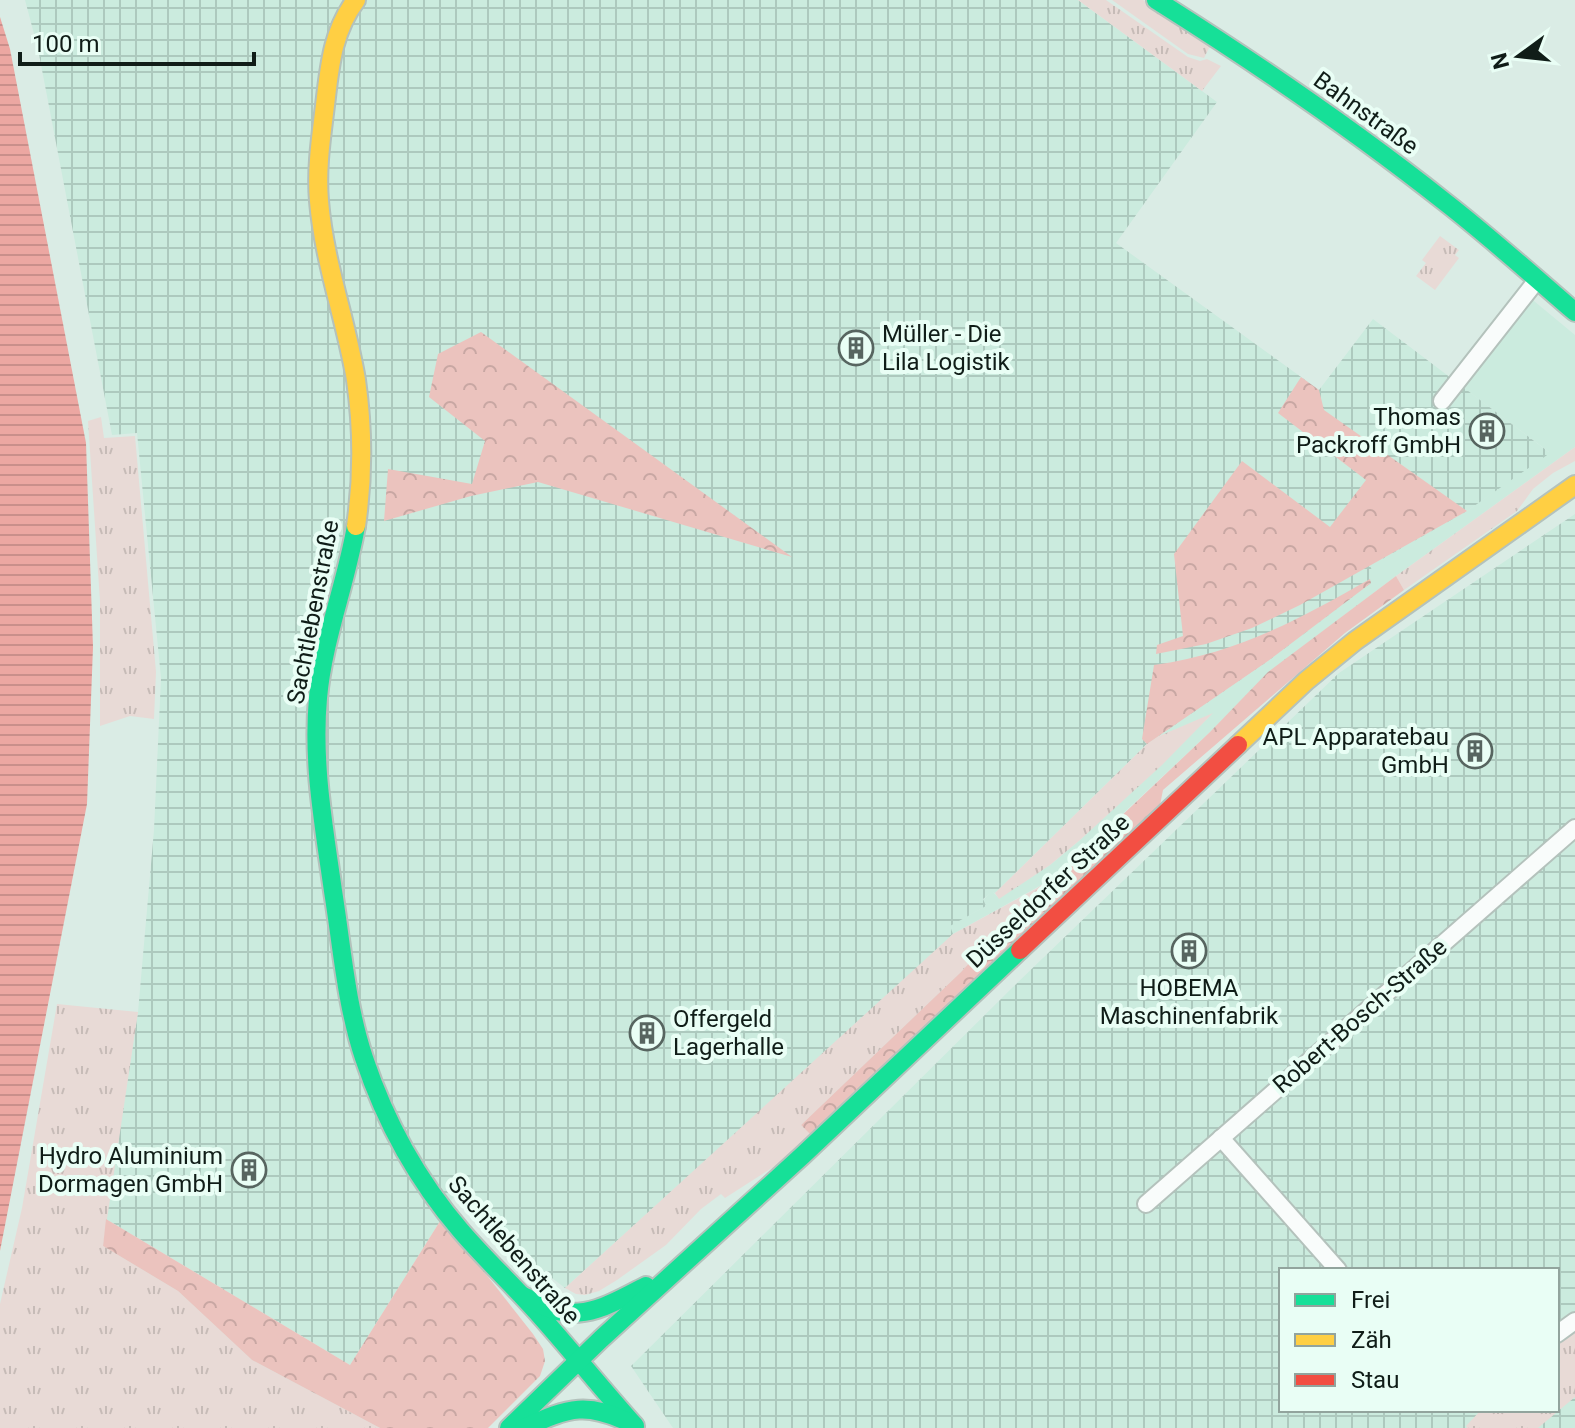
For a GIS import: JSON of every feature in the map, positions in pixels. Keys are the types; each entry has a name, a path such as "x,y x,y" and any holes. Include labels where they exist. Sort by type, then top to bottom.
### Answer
{"street":[{"name":"Sachtlebenstraße","path":"356,0 339,24 330,55 319,157 319,201 327,252 351,355 358,404 361,481 349,561 323,658 315,739 320,803 351,1008 377,1093 421,1179 457,1226 523,1296 635,1427"},
{"name":"Bahnstraße","path":"1156,0 1250,59 1347,127 1419,181 1575,312"},
{"path":"1442,401 1537,280"},
{"name":"Düsseldorfer Straße","path":"509,1428 1306,681 1355,641 1575,485"},
{"name":"Robert-Bosch-Straße","path":"1146,1204 1575,828"},
{"path":"1221,1138 1336,1268"},
{"path":"523,1296 558,1311 586,1312 612,1304 674,1272"},
{"path":"524,1428 578,1408 614,1414 635,1427"}],"shaded area":[{"path":"25,0 1078,0 1217,102 1116,243 1319,390 1373,319 1550,453 1467,511 1370,566 1375,576 1370,579 1371,583 1268,661 1147,744 995,893 983,899 986,906 950,926 953,934 932,955 565,1288 501,1239 456,1192 350,1365 106,1219 138,1012 154,830 161,678 137,433 112,435 38,49"},
{"path":"0,17 10,49 86,443 93,647 87,804 0,1251"},
{"path":"1522,291 1575,335 1575,447 1269,672 1210,732 1054,878 953,934 949,926 986,906 983,900 992,891 999,898 1050,865 1080,840 1211,715 1157,737 1268,661 1370,579 1369,566 1467,511 1549,452 1452,379"},
{"path":"1575,514 1575,1428 673,1428 631,1366 1013,987 1339,673"}],"green space":[{"path":"1078,0 1106,0 1188,57 1200,61 1207,59 1221,66 1202,91"},
{"path":"1112,0 1143,0 1210,46 1204,58 1188,54"},
{"path":"1440,236 1459,250 1455,255 1459,258 1435,290 1416,276 1426,263 1422,260"},
{"path":"481,332 792,557 538,482 471,496 384,521 388,469 472,484 485,441 429,397 438,354"},
{"path":"1301,377 1319,390 1324,410 1467,511 1300,605 1252,628 1206,644 1156,654 1157,645 1183,636 1174,554 1242,461 1330,527 1366,480 1278,413"},
{"path":"101,417 104,438 135,436 156,672 154,719 130,716 100,726 100,601 88,421"},
{"path":"1575,447 1575,461 1533,489 1517,511 1404,590 1396,576"},
{"path":"1396,576 1404,590 1345,633 1163,790 1160,805 810,1134 801,1125 961,972 1039,887 1077,858 1210,732 1268,672"},
{"path":"1370,579 1371,583 1268,661 1147,744 1142,739 1154,665 1213,652 1266,633"},
{"path":"1213,713 1080,840 1050,865 999,899 995,893 1147,744"},
{"path":"1039,887 961,972 801,1125 810,1134 784,1160 725,1198 721,1194 701,1209 666,1245 599,1291 585,1295 565,1288 953,934"},
{"path":"57,1004 138,1012 103,1246 178,1291 252,1360 380,1428 0,1428 0,1304 22,1208"},
{"path":"442,1218 543,1349 545,1361 540,1376 488,1428 380,1428 252,1360 178,1291 103,1246 106,1219 350,1365"},
{"path":"1575,1330 1575,1397 1559,1410 1559,1342"},
{"path":"1479,1412 1557,1412 1538,1428 1466,1426"}],"traffic: fast":[{"path":"1156,0 1267,72 1375,148 1478,229 1575,312"},
{"path":"356,526 321,676 317,747 323,819 345,975 364,1058 382,1105 404,1149 445,1212 635,1426"},
{"path":"509,1428 1020,950"},
{"path":"523,1296 569,1313 603,1307 646,1286"},
{"path":"524,1428 554,1415 579,1410 603,1412 634,1425"}],"traffic: slow":[{"path":"356,0 343,22 331,59 318,175 325,246 352,358 358,398 361,472 356,526"},
{"path":"1238,745 1306,681 1355,641 1575,485"}],"traffic: jam":[{"path":"1020,950 1238,745"}],"place":[{"name":"Müller - Die Lila Logistik","path":"856,348"},
{"name":"Thomas Packroff GmbH","path":"1487,431"},
{"name":"APL Apparatebau GmbH","path":"1475,751"},
{"name":"HOBEMA Maschinenfabrik","path":"1189,951"},
{"name":"Offergeld Lagerhalle","path":"647,1033"},
{"name":"Hydro Aluminium Dormagen GmbH","path":"249,1170"}]}
